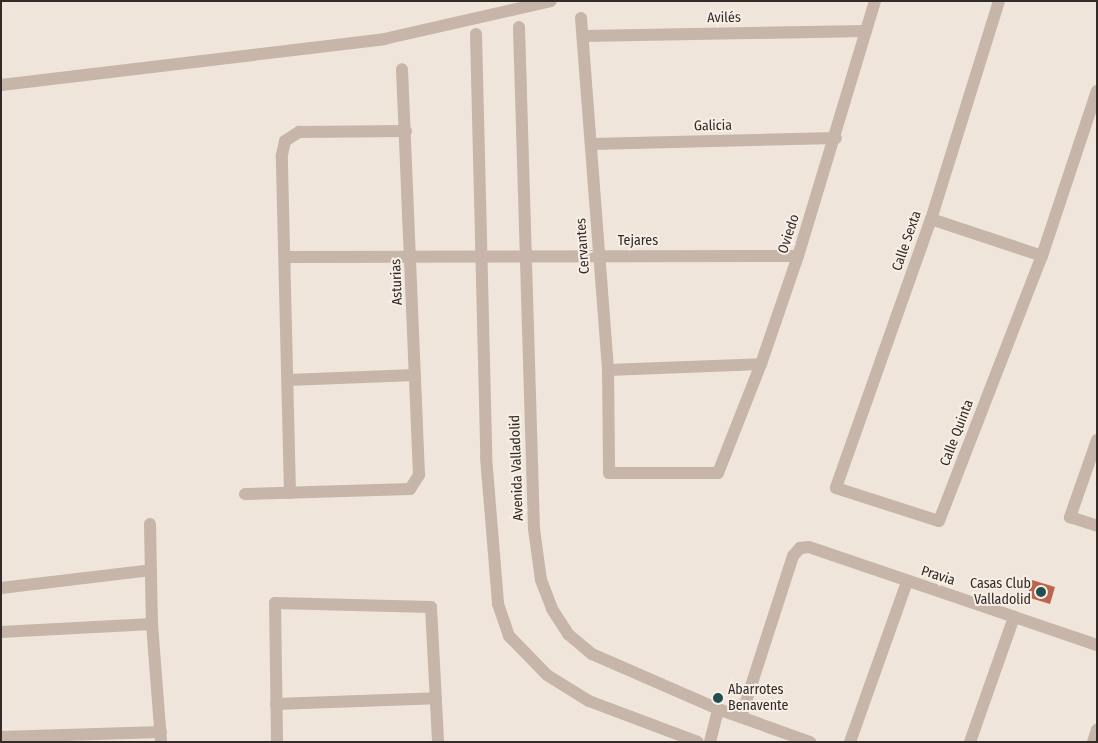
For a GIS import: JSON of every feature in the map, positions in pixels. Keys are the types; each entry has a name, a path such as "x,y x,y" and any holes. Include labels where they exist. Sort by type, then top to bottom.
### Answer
{"street":[{"path":"1,85 384,39 551,1"},
{"name":"Oviedo","path":"609,473 718,472 761,364 798,256 836,138 875,1"},
{"name":"Calle Sexta","path":"836,488 931,219 999,1"},
{"name":"Cervantes","path":"581,18 608,370 609,473"},
{"name":"Avenida Valladolid","path":"519,27 524,258 534,529 541,580 552,609 568,634 592,654 718,708 810,742"},
{"name":"Avilés","path":"583,36 866,30"},
{"name":"Avenida Valladolid","path":"476,34 479,257 486,457 498,604 509,636 547,675 589,701 698,742"},
{"name":"Asturias","path":"290,493 410,489 419,475 402,70"},
{"name":"Calle Quinta","path":"836,488 939,521 1042,256 1097,91"},
{"path":"245,494 290,493 286,257 282,155 285,141 299,132 406,131"},
{"name":"Galicia","path":"592,144 836,138"},
{"path":"931,219 1042,256"},
{"name":"Tejares","path":"286,257 798,256"},
{"path":"608,370 761,364"},
{"path":"288,380 415,375"},
{"path":"1097,440 1070,517 1097,526"},
{"path":"1,737 161,737 152,624 150,524"},
{"name":"Pravia","path":"741,717 793,556 800,548 809,546 907,582 1097,644"},
{"path":"1,588 151,570"},
{"path":"850,742 907,582"},
{"path":"277,742 274,603 431,607 438,742"},
{"path":"970,742 1014,617"},
{"path":"1,632 152,624"},
{"path":"276,704 436,698"},
{"path":"710,742 718,708"},
{"path":"1093,742 1097,730"}],"building":[{"name":"Casas Club Valladolid","path":"1032,580 1055,587 1050,604 1027,597"}],"place":[{"name":"Casas Club Valladolid","path":"1041,592"},
{"name":"Abarrotes Benavente","path":"718,698"}]}
